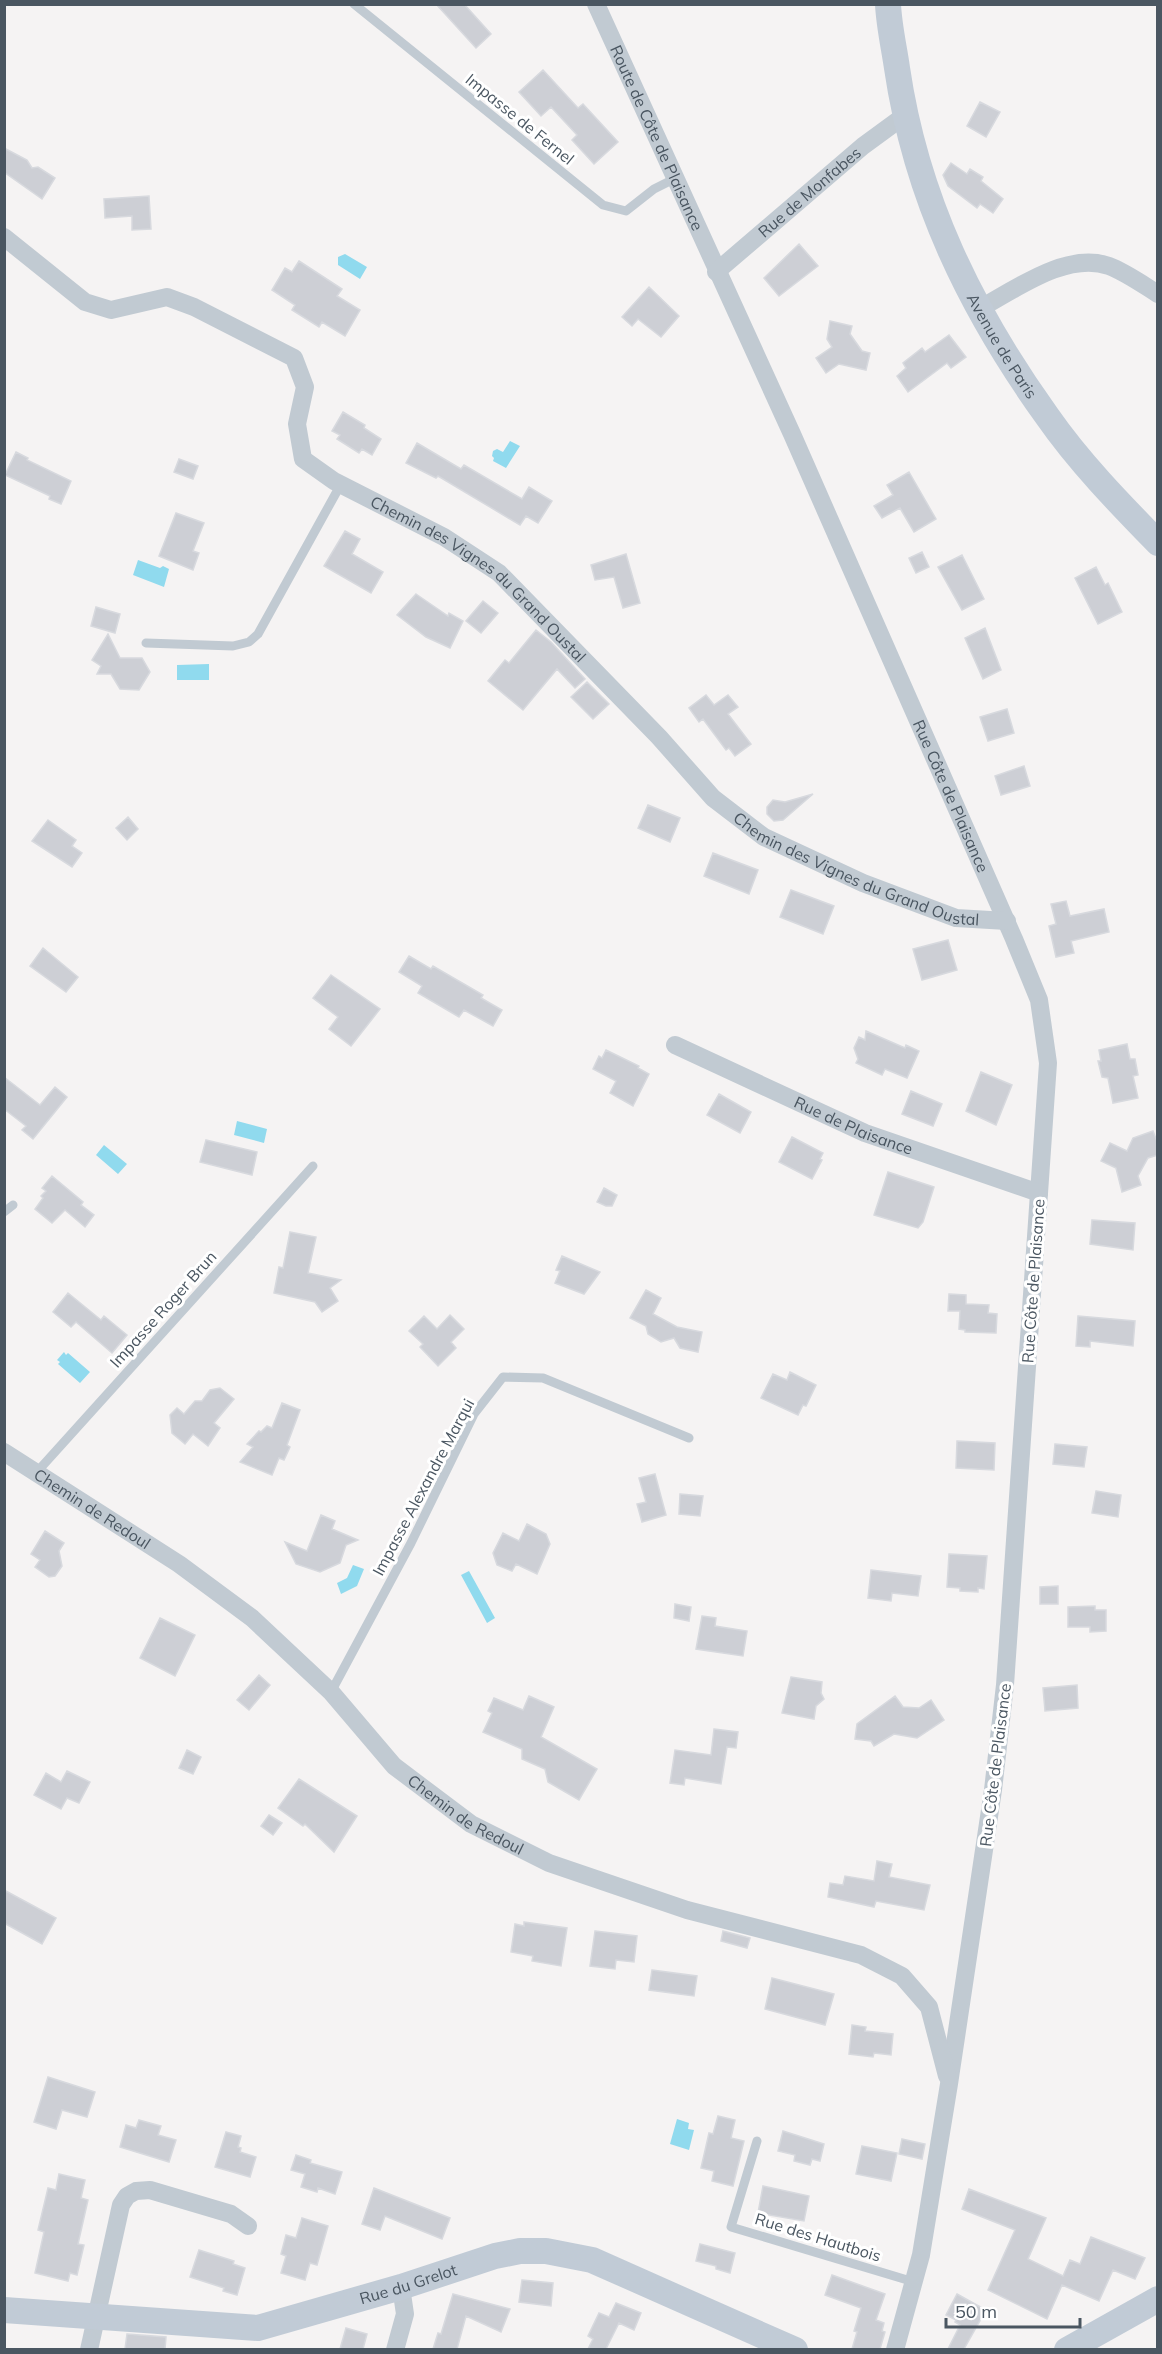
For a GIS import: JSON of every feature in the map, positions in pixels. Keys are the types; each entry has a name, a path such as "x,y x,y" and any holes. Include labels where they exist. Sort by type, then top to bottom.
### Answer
{"street":[{"name":"Route de Côte de Plaisance","path":"596,4 716,272"},
{"name":"Avenue de Paris","path":"888,4 904,116 926,194 956,264 999,345 1047,418 1101,483 1158,543"},
{"name":"Rue de Monfabes","path":"716,272 863,146 904,116"},
{"name":"Chemin des Vignes du Grand Oustal","path":"4,237 85,302 111,310 167,297 194,307 294,358 305,387 297,424 303,459 341,484 444,537 499,573 659,737 713,798 764,837 863,883 956,918 1006,921"},
{"path":"980,309 1062,266 1078,262 1110,267 1158,294"},
{"name":"Rue Côte de Plaisance","path":"716,272 792,434 1006,921 1039,1000 1048,1063 1005,1685 991,1802 921,2255 895,2349"},
{"name":"Rue de Plaisance","path":"675,1046 865,1133 1039,1193"},
{"name":"Chemin de Redoul","path":"4,1452 179,1564 252,1618 331,1692 394,1766 471,1824 549,1863 687,1910 861,1955 902,1976 929,2007 949,2084"},
{"path":"89,2349 121,2205 127,2196 150,2190 231,2214 248,2226"},
{"name":"Rue du Grelot","path":"8,2309 258,2328 401,2287 495,2256 520,2251 554,2252 592,2260 795,2349"},
{"path":"395,2349 405,2314 401,2287"},
{"path":"1067,2349 1158,2299"}],"lane":[{"name":"Impasse de Fernel","path":"354,4 603,205 626,211 654,189 674,179"},
{"path":"146,643 233,646 249,642 258,634 341,484"},
{"name":"Impasse Roger Brun","path":"36,1473 313,1166"},
{"path":"4,1212 13,1205"},
{"name":"Impasse Alexandre Marqui","path":"331,1692 411,1543 474,1414 503,1377 543,1378 688,1438"},
{"name":"Rue des Hautbois","path":"757,2141 731,2227 914,2282"}],"water":[{"path":"345,254 367,267 360,279 338,265 338,257"},
{"path":"510,441 520,446 506,468 493,461 492,456 493,451 497,449 503,452"},
{"path":"138,560 169,569 164,587 133,575"},
{"path":"209,664 209,680 177,680 177,665"},
{"path":"237,1121 267,1129 264,1143 234,1135"},
{"path":"104,1145 127,1164 118,1174 96,1155"},
{"path":"64,1352 90,1372 80,1383 58,1364 60,1362 57,1360"},
{"path":"353,1565 364,1569 357,1586 341,1594 337,1583 347,1578"},
{"path":"469,1571 495,1618 487,1623 461,1575"},
{"path":"677,2119 689,2123 688,2129 694,2130 689,2150 670,2144"}],"building":[{"path":"436,4 464,4 491,34 476,48"},
{"path":"543,70 578,108 583,104 618,142 594,164 572,140 577,135 551,107 541,116 519,92"},
{"path":"980,102 1000,112 986,137 967,126"},
{"path":"4,148 27,160 32,168 38,167 55,178 42,199 4,172"},
{"path":"951,163 967,174 970,169 983,177 981,181 1003,199 993,213 980,204 977,208 948,186 943,175"},
{"path":"149,196 151,229 132,230 132,216 105,218 104,199"},
{"path":"799,244 818,266 779,296 764,278"},
{"path":"299,261 342,289 337,296 360,310 345,336 322,322 319,327 292,310 295,305 272,290 285,268 292,272"},
{"path":"649,287 679,316 661,337 638,319 632,326 622,317"},
{"path":"830,321 852,326 850,334 862,351 870,353 866,370 839,364 826,373 816,358 832,347 827,339"},
{"path":"949,335 966,357 951,368 947,363 908,392 897,376 906,368 903,363 922,348 925,352"},
{"path":"343,412 365,425 364,428 381,439 372,455 362,449 359,453 337,439 340,435 332,431"},
{"path":"417,443 461,469 464,465 522,499 529,487 552,501 538,523 526,516 520,525 438,476 436,478 406,463"},
{"path":"16,452 28,458 27,460 71,481 61,504 49,499 50,496 5,475"},
{"path":"179,459 198,466 193,479 174,472"},
{"path":"909,472 936,519 914,532 900,508 882,518 874,506 893,495 887,485"},
{"path":"176,513 204,523 193,551 199,553 193,570 159,556"},
{"path":"345,531 360,539 352,554 383,572 371,593 324,566"},
{"path":"922,552 929,567 916,573 909,558"},
{"path":"626,554 640,603 623,608 614,577 595,580 591,565"},
{"path":"962,555 984,599 962,610 938,567"},
{"path":"1096,567 1105,585 1108,583 1122,612 1098,624 1075,578"},
{"path":"416,594 448,616 449,613 463,621 450,648 426,637 397,615"},
{"path":"483,601 498,613 481,633 466,621"},
{"path":"96,607 120,614 115,633 91,626"},
{"path":"985,628 1001,670 983,679 965,638"},
{"path":"536,630 551,642 585,679 575,688 557,669 523,710 488,681 505,660 509,663"},
{"path":"108,634 120,658 142,658 150,672 139,690 120,689 111,674 97,674 101,666 92,660"},
{"path":"587,682 609,704 593,719 571,697"},
{"path":"706,695 714,705 728,695 738,707 728,714 751,744 735,756 729,748 726,750 703,719 699,722 689,708"},
{"path":"1007,709 1014,733 988,741 980,717"},
{"path":"1024,766 1030,786 1001,795 995,776"},
{"path":"813,794 783,820 774,821 767,814 767,807 773,800 785,802"},
{"path":"648,805 680,818 670,842 638,828"},
{"path":"128,817 138,829 127,840 116,828"},
{"path":"48,820 76,840 72,846 82,853 72,867 32,841"},
{"path":"713,853 758,870 749,894 704,876"},
{"path":"791,890 834,906 823,934 780,917"},
{"path":"1066,901 1070,916 1104,909 1109,932 1071,941 1074,953 1056,957 1049,926 1056,924 1051,904"},
{"path":"948,940 957,970 922,980 913,949"},
{"path":"43,948 78,977 66,992 30,966"},
{"path":"409,956 431,969 433,966 483,995 481,998 502,1010 493,1026 464,1010 459,1017 418,993 422,986 399,972"},
{"path":"331,975 380,1009 351,1046 329,1029 338,1017 313,998"},
{"path":"866,1031 905,1048 906,1045 919,1051 907,1078 885,1069 882,1075 856,1063 858,1059 854,1048 859,1037 865,1040"},
{"path":"1127,1044 1130,1059 1135,1059 1138,1075 1133,1076 1138,1098 1113,1103 1108,1078 1102,1077 1098,1061 1101,1061 1099,1050"},
{"path":"606,1050 639,1066 638,1068 649,1074 633,1106 610,1093 616,1081 593,1069 599,1056 602,1058"},
{"path":"981,1072 1012,1085 996,1125 966,1111"},
{"path":"4,1077 40,1105 55,1087 67,1097 33,1139 22,1130 26,1126 4,1109"},
{"path":"911,1091 942,1104 933,1126 902,1114"},
{"path":"719,1094 751,1112 740,1133 707,1115"},
{"path":"1153,1131 1158,1144 1158,1155 1148,1158 1138,1176 1141,1185 1122,1192 1116,1168 1101,1161 1110,1143 1127,1151 1133,1138"},
{"path":"792,1137 823,1153 820,1159 822,1160 812,1179 779,1162"},
{"path":"206,1140 257,1152 252,1175 200,1162"},
{"path":"888,1172 934,1187 923,1222 918,1228 874,1215"},
{"path":"52,1176 83,1202 81,1205 94,1215 85,1227 65,1210 52,1223 35,1209 46,1191 42,1188"},
{"path":"604,1188 617,1195 612,1206 597,1202"},
{"path":"1092,1220 1135,1223 1133,1250 1090,1244"},
{"path":"290,1232 316,1237 308,1273 341,1280 330,1288 338,1301 322,1312 315,1302 274,1293 279,1267 283,1268"},
{"path":"562,1256 600,1272 584,1294 555,1283 560,1271 556,1270"},
{"path":"646,1290 661,1298 653,1314 677,1327 702,1332 698,1352 680,1348 674,1338 661,1342 648,1334 646,1326 630,1318"},
{"path":"68,1293 101,1320 104,1316 127,1335 112,1353 76,1322 71,1327 53,1312"},
{"path":"949,1294 966,1295 966,1304 989,1305 988,1313 997,1314 996,1333 965,1332 959,1329 960,1311 948,1311"},
{"path":"450,1315 464,1329 451,1342 456,1348 438,1366 420,1347 423,1344 409,1331 424,1316 437,1329"},
{"path":"1078,1316 1135,1321 1133,1346 1090,1341 1090,1347 1076,1346"},
{"path":"790,1372 816,1385 806,1406 803,1405 798,1415 761,1398 773,1374 787,1380"},
{"path":"220,1388 234,1399 214,1423 220,1428 208,1446 193,1434 185,1444 172,1433 170,1415 177,1408 184,1414 195,1401 202,1401 210,1390"},
{"path":"282,1403 300,1410 287,1445 290,1447 284,1460 279,1458 272,1475 240,1462 253,1447 247,1444 259,1431 261,1432 267,1426 272,1428"},
{"path":"957,1441 995,1443 994,1470 956,1468"},
{"path":"1055,1444 1087,1447 1084,1467 1053,1464"},
{"path":"655,1474 666,1515 642,1522 637,1504 646,1502 639,1478"},
{"path":"1096,1491 1121,1495 1118,1517 1092,1513"},
{"path":"680,1494 703,1496 700,1516 679,1514"},
{"path":"321,1515 335,1521 332,1529 358,1540 346,1545 340,1563 320,1572 296,1564 285,1542 307,1551"},
{"path":"527,1524 546,1534 550,1544 537,1574 516,1564 512,1571 497,1565 493,1553 503,1533 519,1541"},
{"path":"45,1531 64,1543 59,1551 62,1566 55,1576 49,1577 35,1567 40,1560 31,1554"},
{"path":"949,1554 987,1556 984,1589 978,1588 978,1592 960,1591 960,1588 947,1587"},
{"path":"871,1570 921,1576 918,1596 892,1593 891,1601 868,1598"},
{"path":"1058,1586 1058,1604 1040,1604 1040,1587"},
{"path":"675,1604 691,1607 689,1621 674,1618"},
{"path":"1095,1606 1095,1610 1106,1610 1106,1631 1090,1632 1090,1627 1068,1627 1068,1607"},
{"path":"702,1616 716,1618 715,1626 747,1631 743,1656 696,1649"},
{"path":"160,1618 195,1635 175,1676 140,1658"},
{"path":"259,1675 270,1685 249,1710 237,1700"},
{"path":"791,1677 822,1682 821,1693 824,1699 816,1706 814,1719 782,1713"},
{"path":"1077,1685 1078,1708 1045,1711 1043,1688"},
{"path":"529,1696 554,1707 541,1737 597,1769 579,1800 548,1782 545,1769 522,1759 522,1749 483,1732 492,1713 488,1711 494,1698 523,1710"},
{"path":"895,1696 903,1707 919,1708 931,1700 944,1720 917,1738 894,1734 874,1746 871,1741 855,1739 857,1724"},
{"path":"714,1729 738,1732 736,1748 727,1747 721,1784 685,1778 684,1785 670,1783 675,1750 711,1755"},
{"path":"187,1750 201,1757 193,1774 179,1768"},
{"path":"67,1771 90,1782 79,1803 67,1798 61,1809 34,1795 46,1773 61,1782"},
{"path":"299,1779 357,1816 334,1852 305,1824 303,1826 278,1808"},
{"path":"269,1815 282,1823 273,1835 261,1826"},
{"path":"877,1861 892,1864 889,1877 930,1885 924,1910 876,1901 874,1907 828,1897 830,1883 843,1885 845,1876 874,1881"},
{"path":"4,1890 56,1918 42,1944 4,1923"},
{"path":"524,1922 567,1928 561,1966 532,1961 533,1956 511,1952 515,1924 524,1926"},
{"path":"595,1931 637,1936 634,1962 616,1960 615,1969 590,1966"},
{"path":"723,1931 750,1938 747,1948 721,1941"},
{"path":"652,1970 697,1976 694,1996 649,1990"},
{"path":"772,1978 834,1994 825,2025 765,2009"},
{"path":"852,2025 866,2027 865,2031 893,2034 891,2055 874,2053 873,2057 849,2054"},
{"path":"48,2077 95,2092 87,2117 62,2110 56,2129 34,2122"},
{"path":"718,2116 735,2120 731,2138 744,2141 733,2186 712,2181 714,2171 701,2168 709,2133 713,2134"},
{"path":"139,2120 161,2126 158,2135 176,2140 169,2162 120,2147 126,2125 136,2128"},
{"path":"783,2131 824,2144 820,2161 812,2159 810,2165 794,2161 795,2155 778,2151"},
{"path":"226,2132 241,2136 238,2147 241,2148 240,2152 256,2157 250,2177 215,2167"},
{"path":"902,2139 925,2144 922,2159 899,2154"},
{"path":"862,2146 897,2153 891,2181 856,2174"},
{"path":"296,2155 311,2160 310,2163 342,2172 335,2194 318,2188 317,2192 301,2187 305,2174 291,2170"},
{"path":"59,2174 85,2180 81,2198 88,2200 78,2244 84,2245 77,2275 70,2273 68,2281 35,2273 44,2232 38,2230 48,2188 56,2190"},
{"path":"763,2186 809,2196 804,2221 758,2213"},
{"path":"374,2188 450,2218 442,2239 385,2216 380,2230 362,2224"},
{"path":"969,2189 1046,2218 1028,2259 1063,2276 1070,2260 1080,2264 1091,2237 1145,2258 1135,2279 1113,2270 1099,2301 1062,2285 1047,2319 988,2290 1015,2230 962,2209"},
{"path":"302,2218 328,2226 317,2265 310,2263 305,2280 281,2273 286,2256 281,2254 286,2235 296,2238"},
{"path":"700,2244 735,2253 730,2273 716,2269 716,2266 696,2261"},
{"path":"199,2250 234,2261 233,2264 245,2268 237,2295 223,2291 224,2288 190,2277"},
{"path":"832,2275 885,2294 876,2320 884,2323 882,2331 885,2332 880,2349 852,2349 857,2332 854,2331 861,2308 825,2295"},
{"path":"522,2280 553,2283 551,2306 519,2302"},
{"path":"453,2294 510,2309 501,2332 466,2316 457,2349 433,2349 438,2333 441,2334"},
{"path":"957,2294 986,2310 964,2349 948,2349 960,2325 946,2315"},
{"path":"616,2303 641,2313 634,2330 619,2323 606,2349 588,2349 593,2339 588,2336 599,2313 609,2317"},
{"path":"346,2328 367,2334 363,2349 340,2349"},
{"path":"127,2334 166,2337 165,2349 125,2349"}]}
